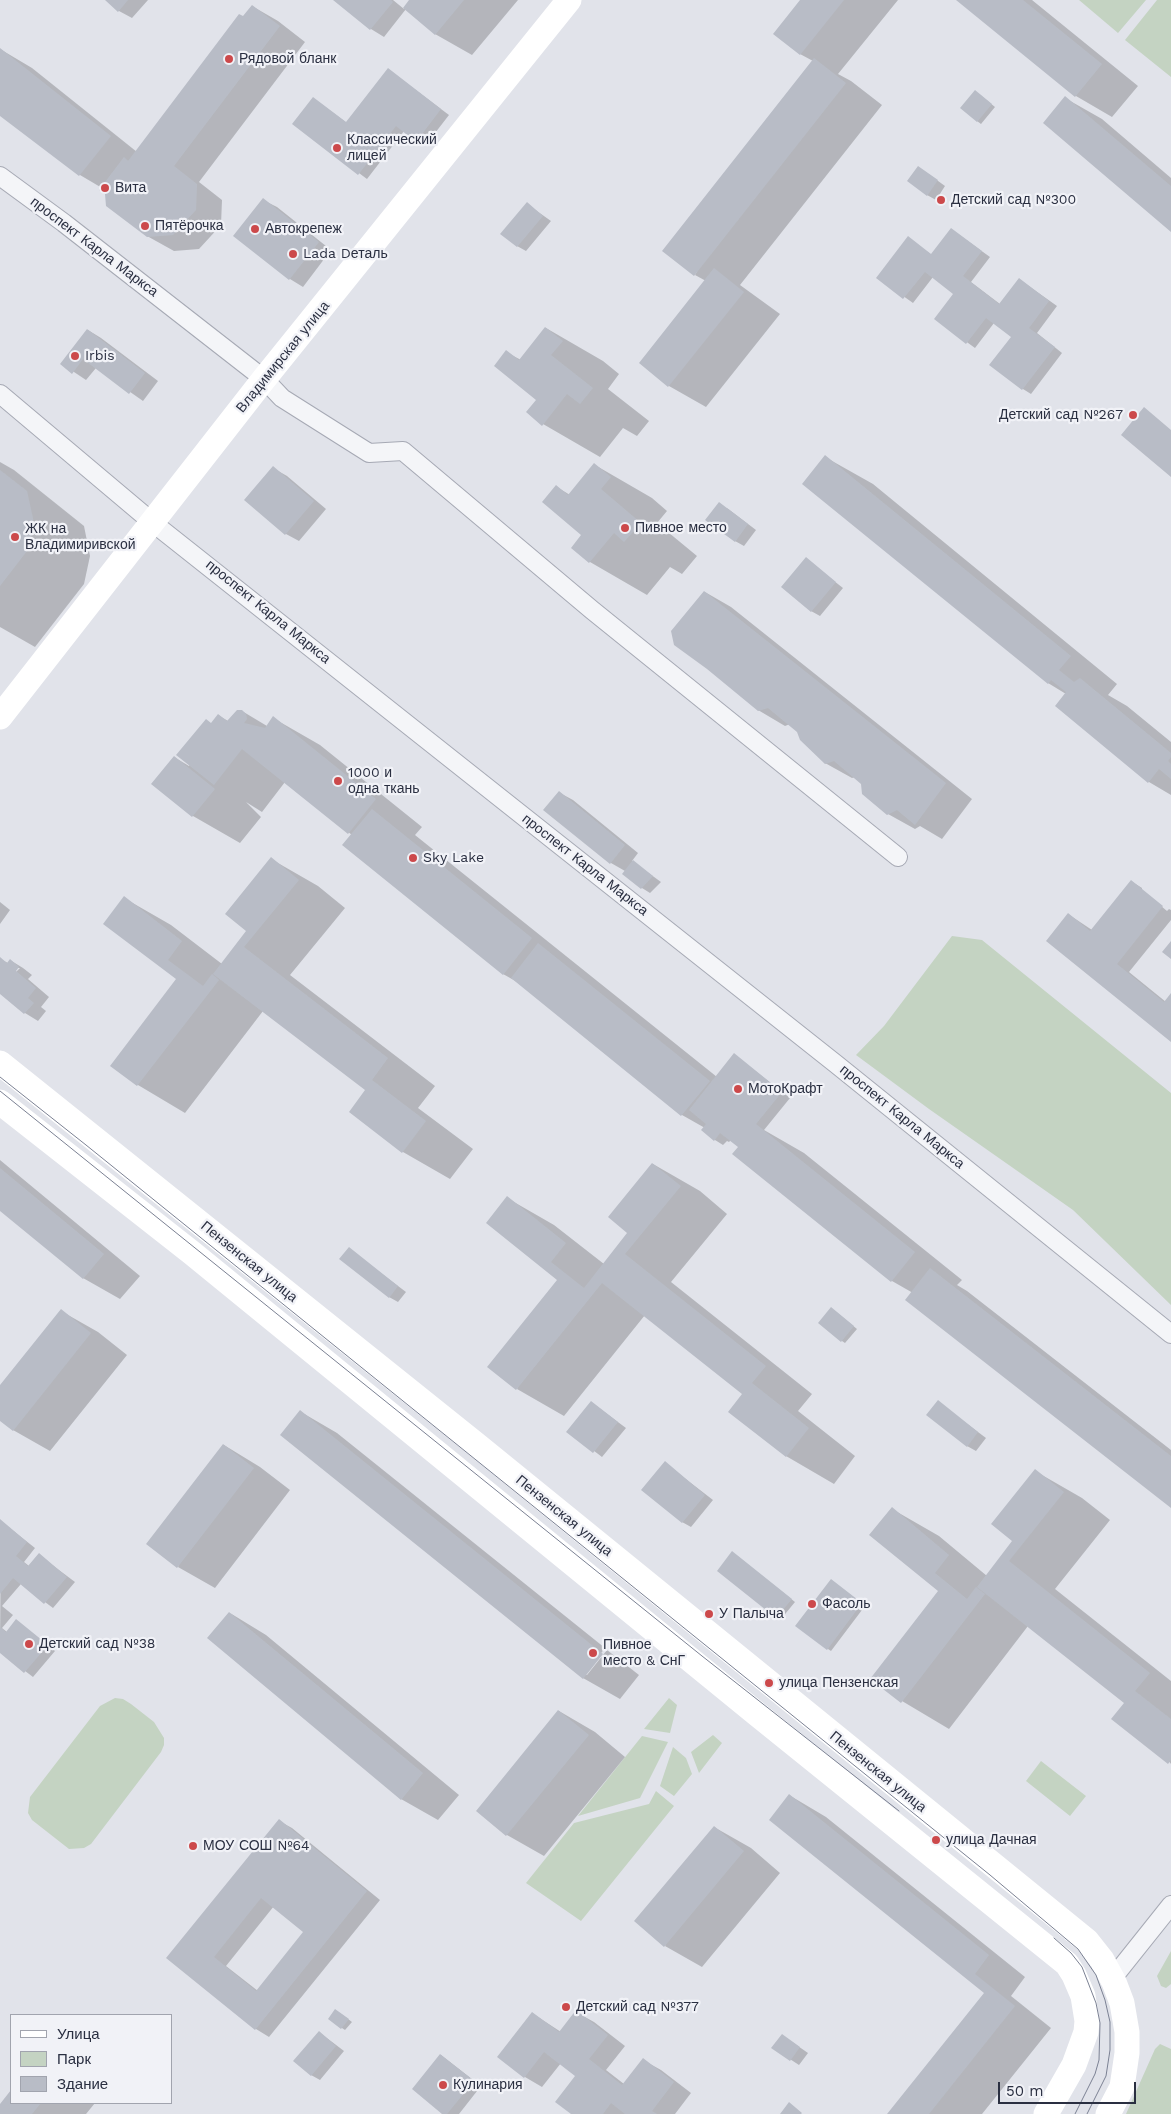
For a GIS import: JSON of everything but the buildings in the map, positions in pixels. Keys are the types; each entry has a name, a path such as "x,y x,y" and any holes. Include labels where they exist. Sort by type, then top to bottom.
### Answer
{"main road":[{"name":"Владимирская улица","path":"0,717 264,379 570,0"},
{"name":"Пензенская улица","path":"0,1064 486,1452 1087,1941 1102,1960 1115,1985 1127,2032 1126,2070 1122,2087 1108,2114"},
{"name":"Пензенская улица","path":"0,1102 192,1253 734,1696 1058,1955 1074,1975 1085,2008"},
{"path":"1046,2114 1081,2050 1086,2032 1085,2008 1115,1985"}],"street":[{"name":"проспект Карла Маркса","path":"0,176 64,223 264,379 282,398 369,453 403,451 592,610 898,857"},
{"name":"проспект Карла Маркса","path":"0,394 152,522 828,1058 1171,1334"},
{"path":"1115,1985 1171,1905"}],"green space":[{"path":"1079,0 1146,0 1118,33"},
{"path":"1157,0 1171,0 1171,77 1125,40"},
{"path":"952,936 982,940 1171,1093 1171,1305 1073,1210 929,1109 856,1055 884,1026"},
{"path":"115,1698 123,1699 154,1722 164,1738 164,1745 161,1752 91,1844 84,1848 69,1849 32,1820 28,1813 30,1797 100,1706"},
{"path":"669,1698 677,1705 670,1733 644,1729"},
{"path":"713,1735 722,1743 699,1773 691,1752"},
{"path":"642,1736 668,1742 640,1798 578,1816"},
{"path":"673,1747 686,1758 692,1774 674,1796 660,1786"},
{"path":"1041,1761 1086,1796 1070,1816 1026,1781"},
{"path":"656,1791 674,1806 581,1921 526,1883 574,1823 649,1804"},
{"path":"1171,1951 1171,1984 1166,1988 1161,1986 1157,1976"},
{"path":"1160,2044 1171,2049 1171,2114 1126,2114 1155,2049"}],"tram line":[{"path":"0,1077 990,1875 1078,1949 1096,1975 1110,2022 1110,2050 1106,2076 1087,2114"},
{"path":"0,1091 702,1656 899,1811"},
{"path":"1054,1938 1071,1953 1082,1967 1096,2003 1100,2023 1099,2060 1095,2074 1075,2114"}],"place":[{"name":"Рядовой бланк","path":"229,59"},
{"name":"Классический лицей","path":"337,148"},
{"name":"Вита","path":"105,188"},
{"name":"Детский сад №300","path":"941,200"},
{"name":"Пятёрочка","path":"145,226"},
{"name":"Автокрепеж","path":"255,229"},
{"name":"Lada Dеталь","path":"293,254"},
{"name":"Irbis","path":"75,356"},
{"name":"Детский сад №267","path":"1133,415"},
{"name":"Пивное место","path":"625,528"},
{"name":"ЖК на Владимиривской","path":"15,537"},
{"name":"1000 и одна ткань","path":"338,781"},
{"name":"Sky Lake","path":"413,858"},
{"name":"МотоКрафт","path":"738,1089"},
{"name":"Фасоль","path":"812,1604"},
{"name":"У Палыча","path":"709,1614"},
{"name":"Детский сад №38","path":"29,1644"},
{"name":"Пивное место & СнГ","path":"593,1653"},
{"name":"улица Пензенская","path":"769,1683"},
{"name":"улица Дачная","path":"936,1840"},
{"name":"МОУ СОШ №64","path":"193,1846"},
{"name":"Детский сад №377","path":"566,2007"},
{"name":"Кулинария","path":"443,2085"}]}
